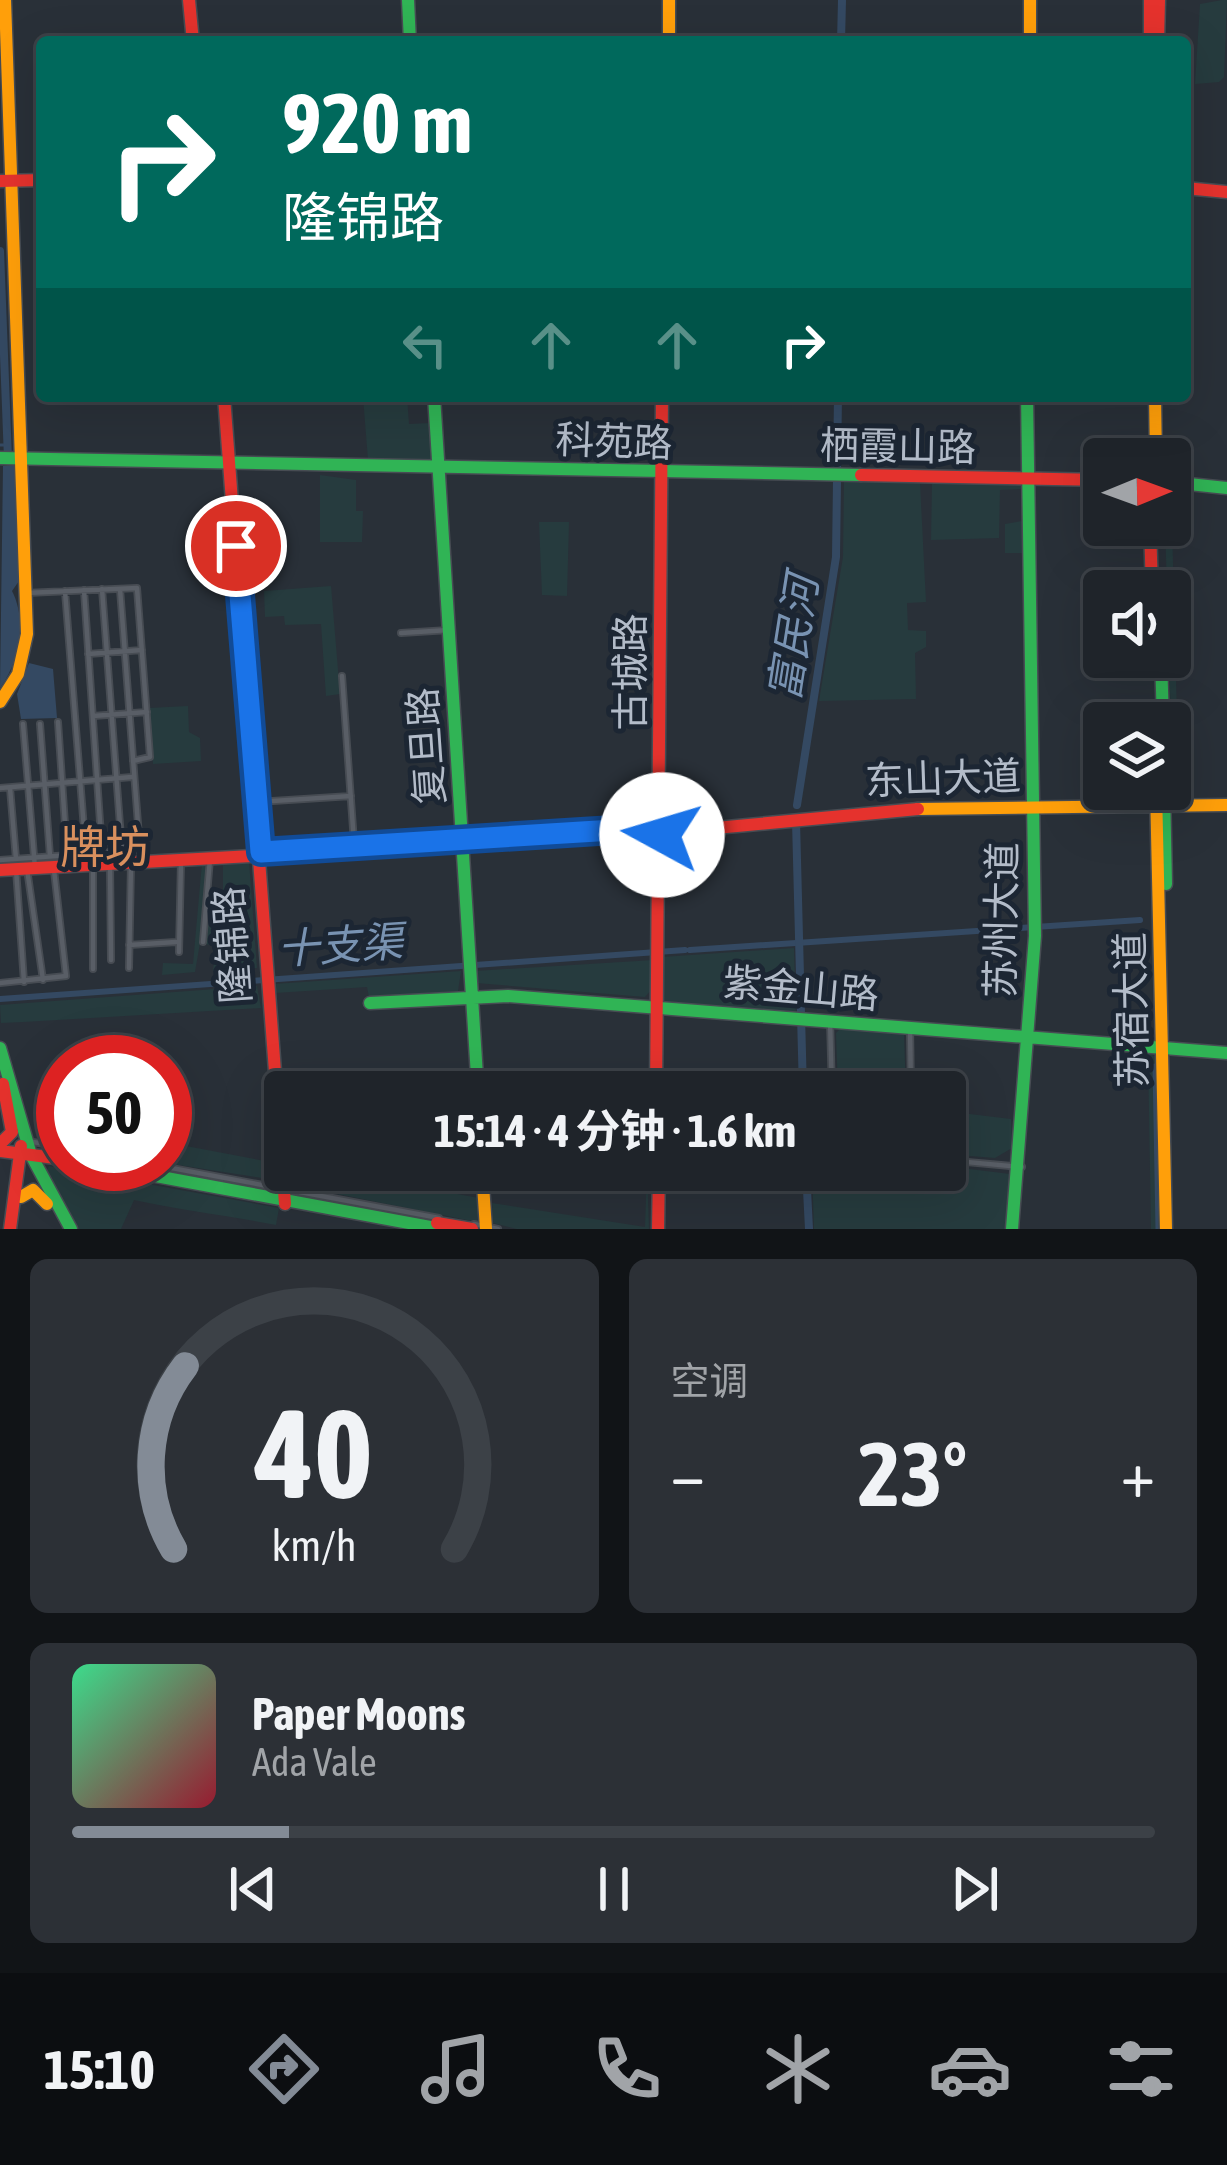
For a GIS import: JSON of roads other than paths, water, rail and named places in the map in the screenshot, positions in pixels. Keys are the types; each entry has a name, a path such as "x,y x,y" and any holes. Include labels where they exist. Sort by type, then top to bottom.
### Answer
{"street":[{"path":"0,702 24,656 26,593 6,178 5,0"},
{"path":"187,0 190,36"},
{"path":"408,0 410,36"},
{"path":"668,0 668,36"},
{"path":"1028,0 1028,36"},
{"path":"1154,36 1155,0"},
{"path":"1191,191 1227,194"},
{"name":"隆锦路","path":"223,402 282,1196"},
{"name":"复旦路","path":"434,402 477,1071"},
{"name":"古城路","path":"658,1071 664,402"},
{"name":"苏州大道","path":"1014,1229 1037,936 1030,402"},
{"path":"1152,402 1152,438"},
{"name":"科苑路","path":"1,460 692,472"},
{"name":"栖霞山路","path":"692,472 1083,480"},
{"path":"1191,484 1227,488"},
{"path":"26,593 137,588 150,757 133,761"},
{"path":"120,589 140,850 126,857"},
{"path":"84,590 99,860 93,969"},
{"path":"102,590 126,857 129,968"},
{"path":"65,591 81,782 99,860 111,960"},
{"path":"401,633 449,630"},
{"path":"88,654 142,650"},
{"path":"342,676 354,842"},
{"path":"93,716 147,712"},
{"path":"58,722 68,855"},
{"path":"23,724 28,786 24,982"},
{"path":"0,983 67,973 40,724"},
{"path":"0,788 134,777"},
{"path":"10,788 44,980"},
{"path":"254,802 351,796"},
{"name":"东山大道","path":"0,870 126,857 210,860 878,809 1083,799"},
{"name":"东山大道","path":"1191,800 1227,803"},
{"name":"苏宿大道","path":"1160,810 1170,1229"},
{"path":"52,862 68,855 99,860"},
{"path":"0,860 25,865"},
{"path":"203,942 210,860"},
{"path":"179,952 181,861"},
{"path":"129,945 176,942"},
{"name":"紫金山路","path":"370,1003 473,996 1227,1053"},
{"path":"830,1021 831,1071"},
{"path":"911,1028 911,1071"},
{"path":"0,1048 25,1151 13,1229"},
{"path":"2,1078 25,1151 67,1229"},
{"path":"0,1147 13,1132 2,1078"},
{"path":"0,1147 36,1153"},
{"path":"13,1229 25,1151"},
{"path":"966,1163 1019,1168"},
{"path":"192,1172 255,1183 282,1196 349,1201 441,1224"},
{"path":"192,1178 235,1184 416,1229"},
{"path":"192,1181 441,1224"},
{"path":"235,1184 255,1183"},
{"path":"21,1197 33,1190 49,1200"},
{"path":"47,1191 49,1200"},
{"path":"338,1212 485,1228 483,1191"},
{"path":"656,1229 657,1191"},
{"path":"349,1201 366,1209"},
{"path":"385,1223 401,1222"}],"water":[{"path":"15,465 19,581 12,591 20,627 17,653 0,688 3,466"},
{"path":"29,663 53,669 57,718 21,719 17,694"}],"waterway":[{"name":"富民河","path":"841,36 842,0"},
{"path":"0,251 8,459"},
{"name":"富民河","path":"837,468 838,402"},
{"path":"0,445 7,445"},
{"name":"富民河","path":"797,805 836,557 837,480"},
{"name":"富民河","path":"796,821 802,1071"},
{"name":"十支渠","path":"690,950 1140,920"},
{"name":"十支渠","path":"0,999 685,950"},
{"path":"1154,1065 1157,1229"},
{"name":"富民河","path":"807,1191 809,1229"}],"district":[{"name":"牌坊","path":"105,847"}]}
